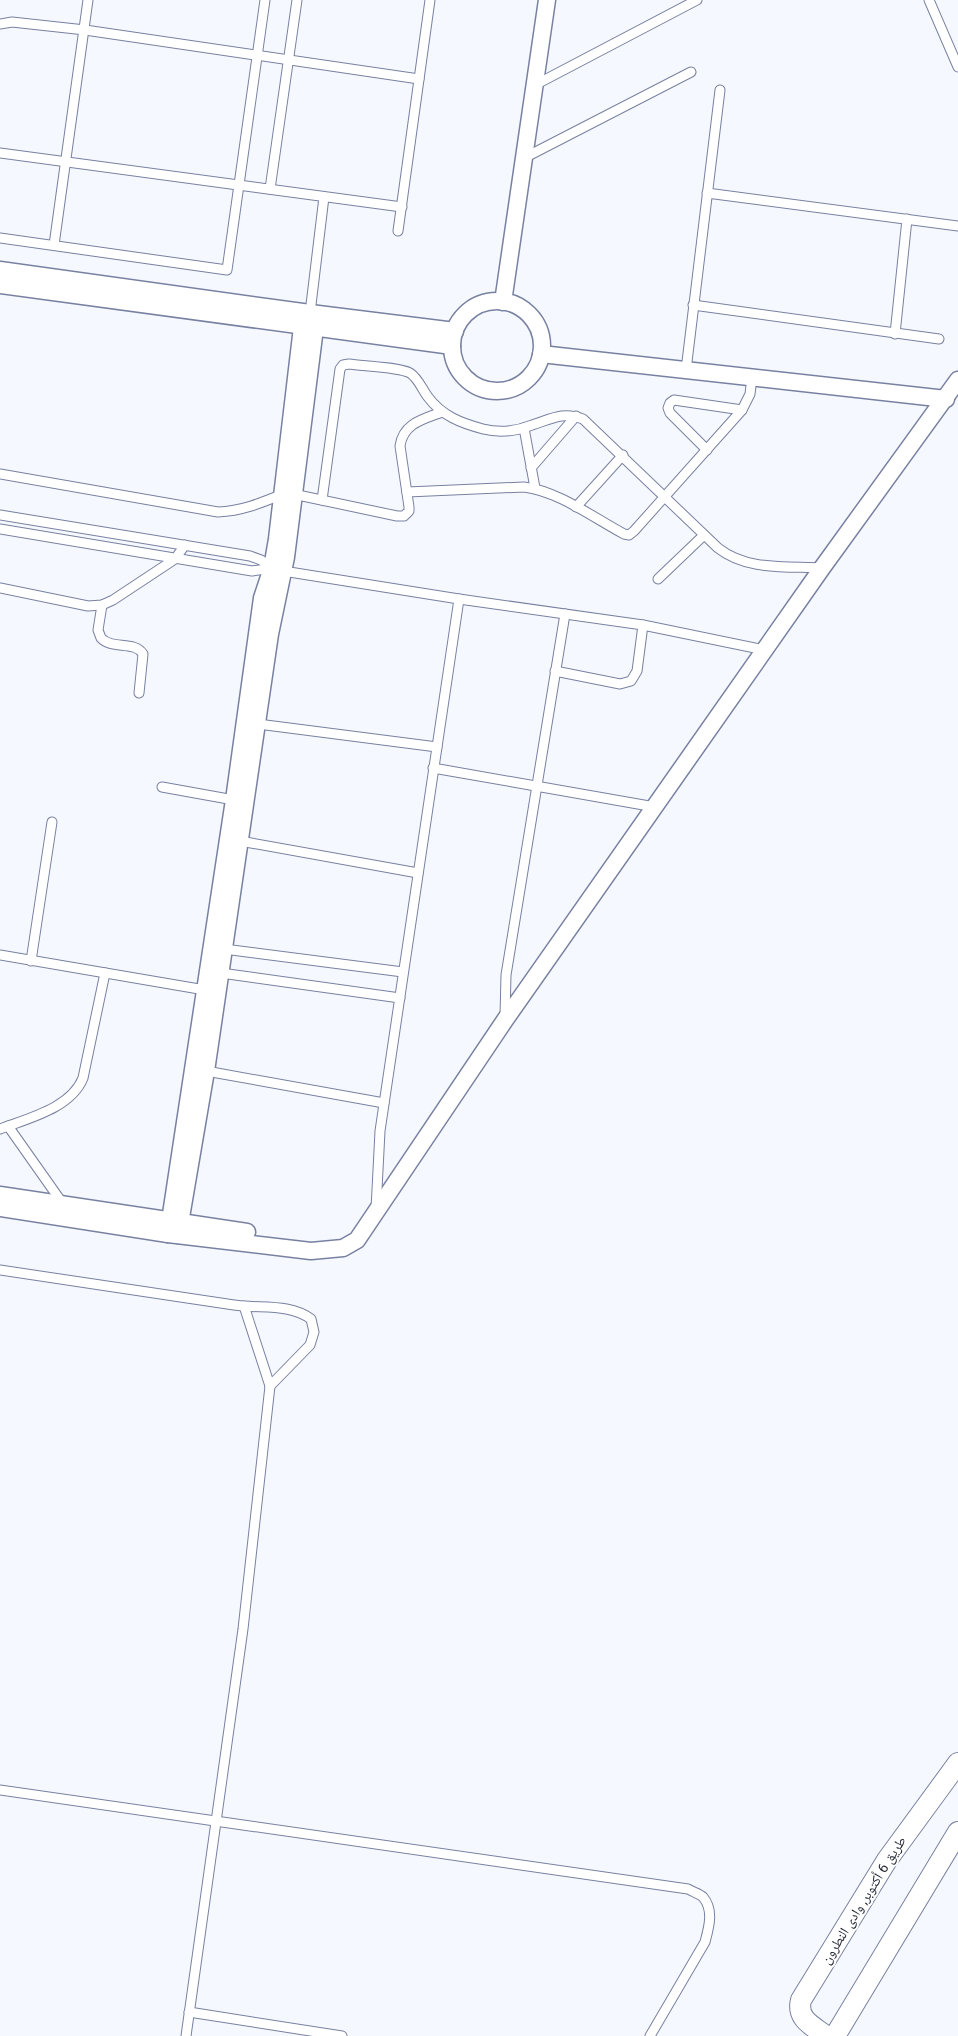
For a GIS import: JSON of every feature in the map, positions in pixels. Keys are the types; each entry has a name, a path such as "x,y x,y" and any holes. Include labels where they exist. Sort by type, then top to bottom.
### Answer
{"street":[{"path":"503,302 547,0"},
{"path":"0,270 309,323"},
{"path":"0,285 309,323 453,338"},
{"path":"494,301 503,302 520,308 533,320 540,336 540,354 538,364 524,382 504,390 493,391 482,388 464,376 455,362 453,338 464,316 478,306 494,301"},
{"path":"214,972 224,949 234,840 234,800 270,634 309,323"},
{"path":"540,354 946,399"},
{"path":"0,1195 63,1204 174,1228 312,1251 335,1249 350,1245 357,1240 505,1020 822,568 958,380"},
{"path":"174,1228 200,1070 252,723"},
{"path":"0,1208 174,1228"},
{"name":"طريق 6 أكتوبر, وادى النطرون","path":"826,2036 802,2018 800,2012 801,2000 887,1860 958,1763"},
{"path":"835,2036 958,1832"}],"lane":[{"path":"54,245 88,0"},
{"path":"0,238 227,270 265,0"},
{"path":"270,189 297,0"},
{"path":"398,231 430,0"},
{"path":"535,85 677,4 697,0"},
{"path":"929,0 958,68"},
{"path":"0,24 12,22 85,30 420,79"},
{"path":"524,158 691,72"},
{"path":"686,370 720,90"},
{"path":"0,153 402,207"},
{"path":"706,193 958,226"},
{"path":"309,323 324,196"},
{"path":"896,334 907,219"},
{"path":"694,305 939,340"},
{"path":"322,500 340,369 343,365 405,370 411,373 442,412 460,422 485,430 511,430 524,428 554,416 576,416 589,423 725,554 747,564 822,568"},
{"path":"407,492 535,488 629,535 742,410 750,394 752,377"},
{"path":"707,450 670,413 668,408 670,403 674,400 742,410"},
{"path":"0,474 218,512 236,512 288,494 404,516 409,511 400,446 404,433 413,424 442,412"},
{"path":"531,468 576,416"},
{"path":"524,428 535,488"},
{"path":"576,507 623,455"},
{"path":"0,515 250,556 261,560 277,570"},
{"path":"0,530 252,572 277,570 458,599 643,625 765,650"},
{"path":"658,580 704,535"},
{"path":"0,588 88,606 102,605 113,600 176,559 185,545"},
{"path":"376,1214 377,1158 384,1104 458,599"},
{"path":"102,605 98,630 100,638 108,644 136,647 142,654 139,693"},
{"path":"505,1020 506,975 565,614"},
{"path":"555,671 620,684 631,681 637,672 643,625"},
{"path":"252,723 437,748"},
{"path":"434,768 655,807"},
{"path":"162,787 234,800"},
{"path":"31,961 52,822"},
{"path":"234,840 418,873"},
{"path":"224,949 403,972"},
{"path":"0,955 212,991"},
{"path":"214,972 400,998"},
{"path":"63,1204 4,1127 61,1104 75,1093 80,1086 106,973"},
{"path":"200,1070 384,1104"},
{"path":"0,1270 244,1306 290,1308 303,1313 311,1319 314,1332 310,1345 270,1386"},
{"path":"186,2036 243,1629 270,1386 244,1306"},
{"path":"0,1790 688,1890 703,1896 710,1911 706,1942 650,2036"},
{"path":"189,2012 342,2036"}]}
